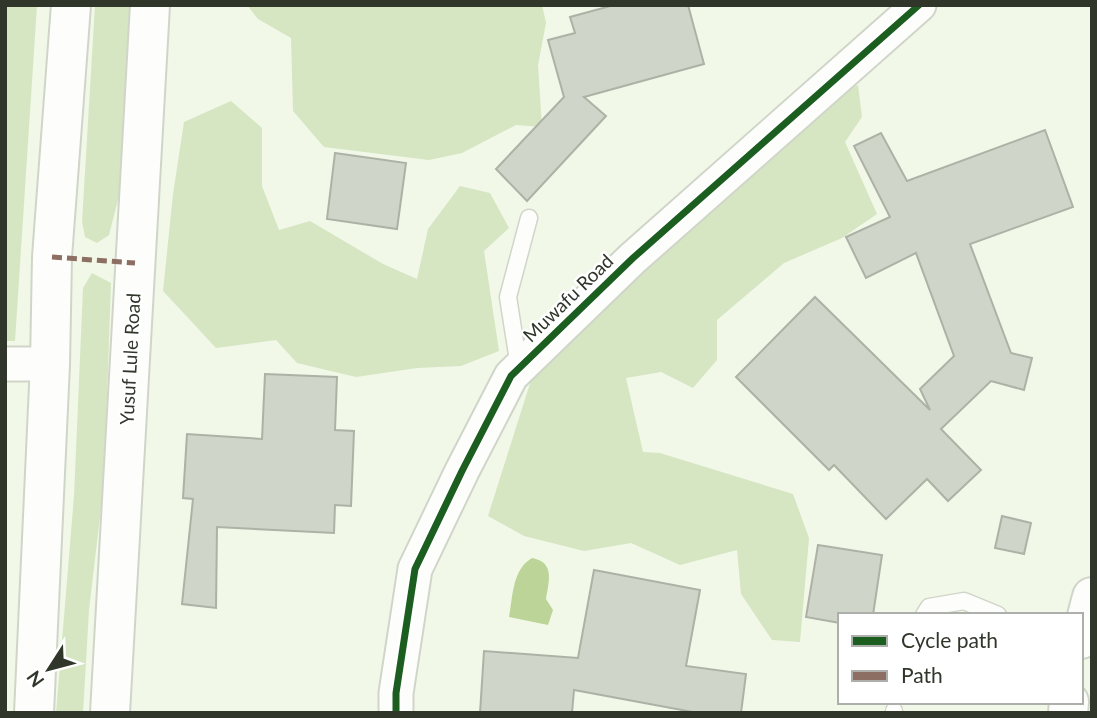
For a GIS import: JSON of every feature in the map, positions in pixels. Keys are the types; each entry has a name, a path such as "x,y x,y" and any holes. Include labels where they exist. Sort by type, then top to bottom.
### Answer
{"main road":[{"path":"34,713 50,364 52,257 71,5"},
{"name":"Yusuf Lule Road","path":"110,713 150,5"},
{"path":"1083,633 1092,597"}],"street":[{"name":"Muwafu Road","path":"396,713 396,693 415,569 511,376 633,258 919,5"},
{"path":"5,364 50,364"}],"lane":[{"path":"519,367 508,297 529,218"},
{"path":"925,613 929,607 964,601 993,613"}],"shaded area":[{"path":"5,5 37,5 15,341 5,341"},
{"path":"95,5 130,5 121,188 109,235 97,243 85,237 82,222"},
{"path":"247,5 542,5 546,23 538,65 542,127 516,125 462,153 429,160 324,147 293,111 291,38 258,19"},
{"path":"858,85 862,117 845,142 877,214 842,238 784,263 717,320 717,360 693,388 661,372 626,378 643,452 660,453 793,494 809,538 800,642 772,640 741,594 737,550 680,565 631,543 584,551 524,536 488,516 532,377 702,214 830,98"},
{"path":"231,101 262,128 262,186 279,230 310,221 383,264 417,279 428,229 460,186 490,193 509,228 484,251 499,351 461,366 417,368 356,377 297,363 276,340 216,348 163,291 184,122"},
{"path":"92,273 111,283 104,482 89,610 83,713 56,713 74,496 83,288"},
{"path":"532,558 544,564 549,573 546,599 553,610 548,625 509,617 517,576 525,563"}],"building":[{"path":"614,5 688,5 704,64 584,97 606,116 527,201 496,169 564,97 548,40 575,33 570,17"},
{"path":"1045,130 1073,207 970,244 1011,353 1032,358 1024,390 991,381 941,429 981,470 948,501 927,479 886,519 834,465 829,470 736,377 815,297 930,410 920,389 954,356 916,253 866,278 846,237 890,217 854,146 881,133 907,181"},
{"path":"335,153 406,163 397,229 327,219"},
{"path":"265,374 337,377 335,430 354,431 351,506 335,505 334,533 217,527 216,608 182,604 193,499 183,498 187,434 262,439"},
{"path":"1002,516 1031,523 1024,554 995,548"},
{"path":"818,545 882,555 873,613 838,613 838,623 806,617"},
{"path":"594,570 700,590 686,666 746,674 741,713 698,713 574,690 572,713 480,713 484,651 578,658"}],"marked path":[{"path":"52,257 135,263"}],"cycle path":[{"path":"396,713 396,693 415,569 511,376 633,258 919,5"}]}
